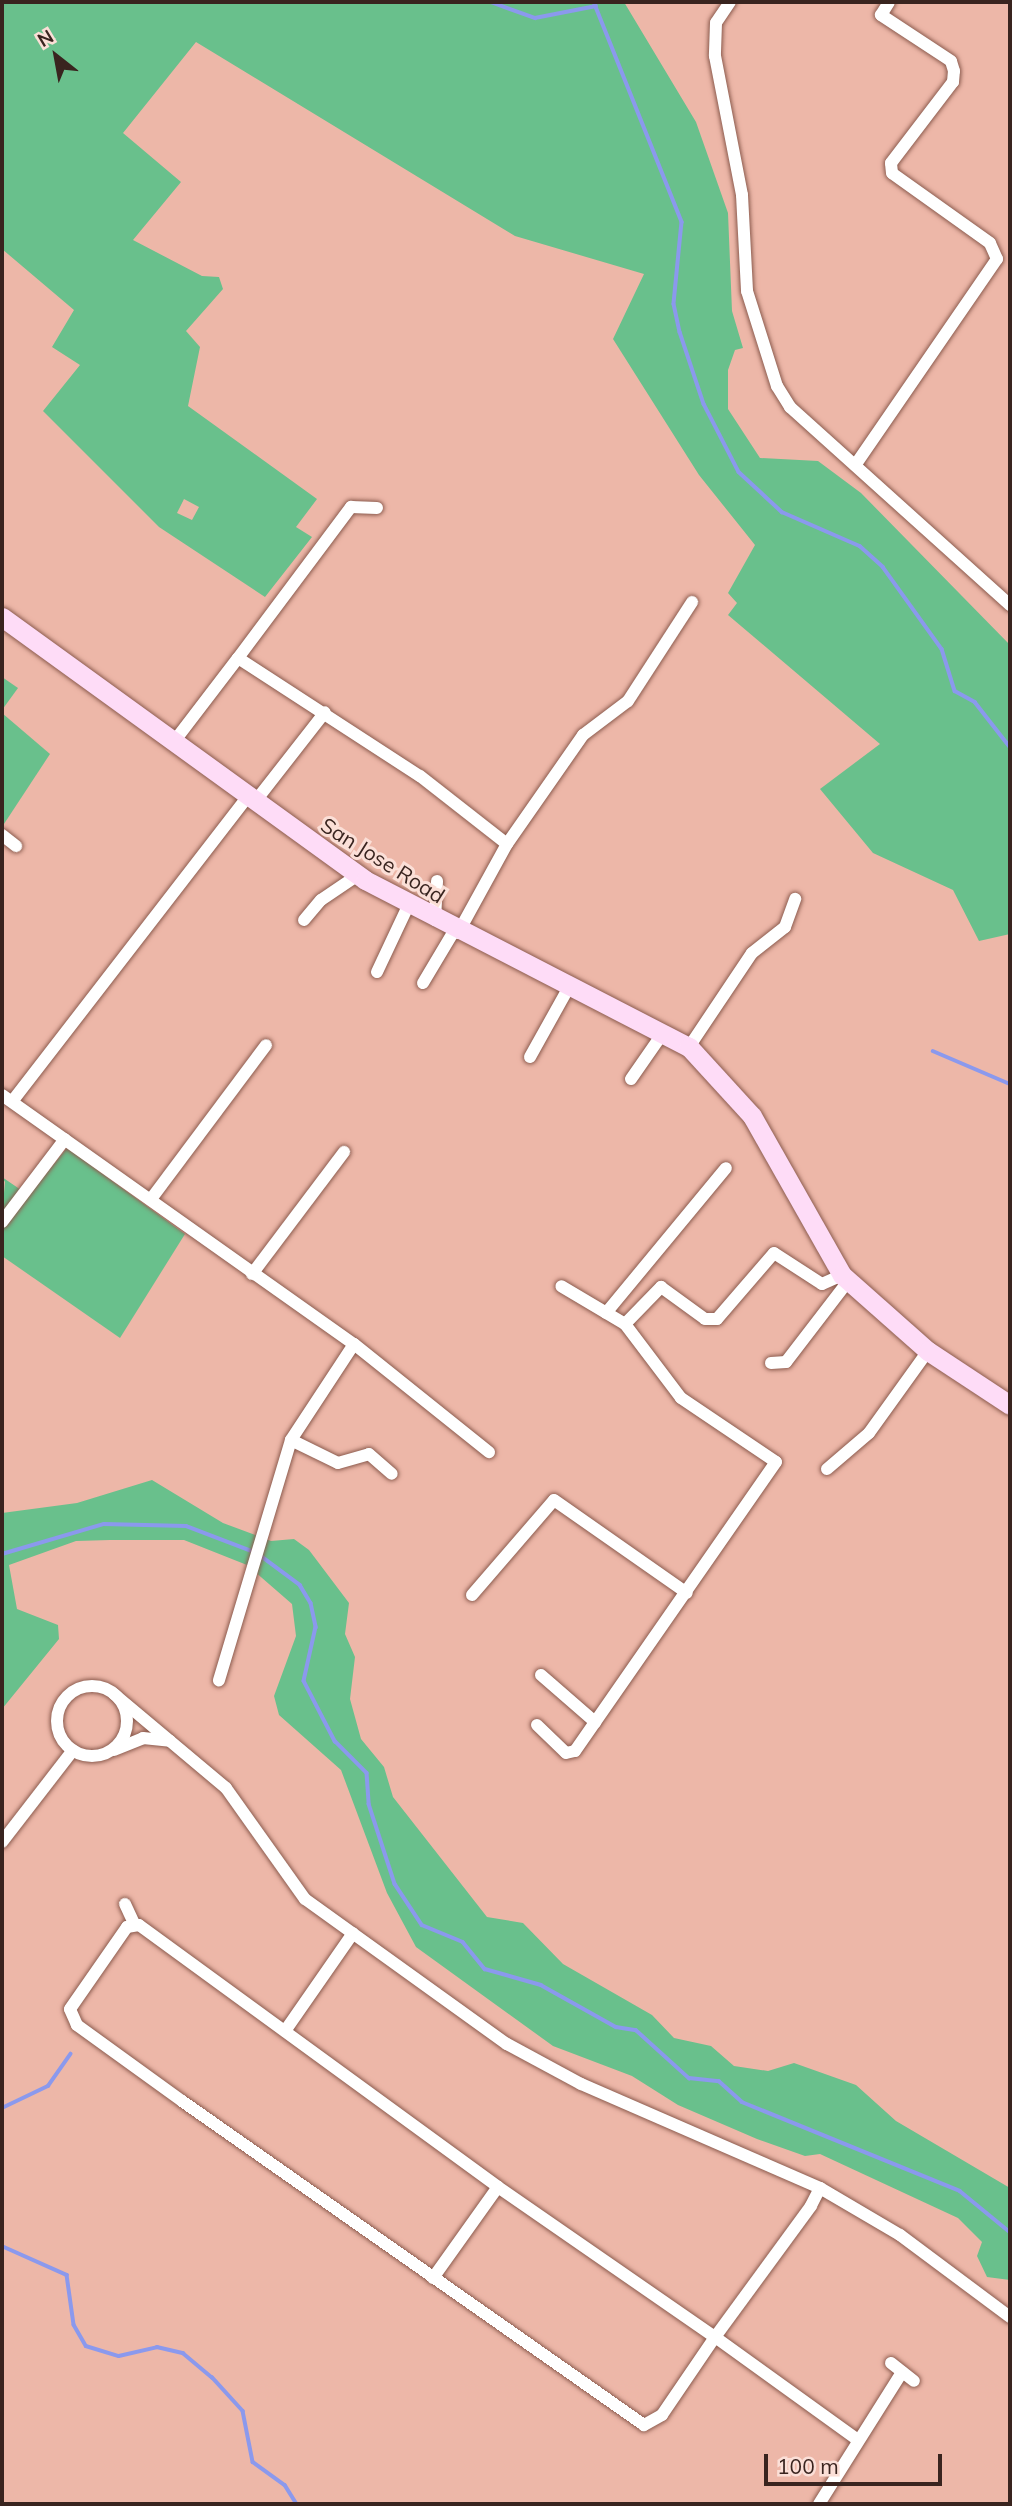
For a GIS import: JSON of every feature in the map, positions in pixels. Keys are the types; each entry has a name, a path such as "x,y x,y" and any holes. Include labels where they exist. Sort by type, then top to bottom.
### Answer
{"street":[{"path":"730,2 713,37 725,133 742,195 751,306 769,366 790,407 1010,605"},
{"path":"856,464 997,259 990,243 890,168 953,82 954,71 951,61 881,15 889,2"},
{"path":"173,743 351,507 377,508"},
{"path":"424,983 507,844 583,735 628,701 692,602"},
{"name":"San Jose Road","path":"2,617 250,800 358,875 456,932 570,985 689,1047 752,1116 845,1278 928,1351 1010,1405"},
{"path":"238,658 325,712 507,844"},
{"path":"325,712 8,1097 252,1274 354,1344 489,1452"},
{"path":"2,835 16,846"},
{"path":"304,920 321,900 358,875"},
{"path":"435,920 437,881"},
{"path":"689,1047 752,953 785,928 795,899"},
{"path":"377,972 410,904"},
{"path":"530,1056 570,985"},
{"path":"631,1079 663,1033"},
{"path":"151,1199 266,1045"},
{"path":"2,1222 65,1139"},
{"path":"252,1274 344,1152"},
{"path":"606,1313 726,1168"},
{"path":"625,1324 661,1287 705,1320 717,1319 774,1253 826,1285 845,1278"},
{"path":"771,1363 786,1362 845,1278"},
{"path":"537,1725 571,1754 687,1593 776,1462 681,1398 625,1324 561,1286"},
{"path":"219,1680 270,1519 291,1440 354,1344"},
{"path":"827,1469 869,1433 928,1351"},
{"path":"291,1440 327,1461 369,1454 392,1474"},
{"path":"472,1595 554,1500 687,1593"},
{"path":"541,1675 595,1722"},
{"path":"174,1742 143,1738 89,1756 73,1750 58,1730 65,1698 94,1686 114,1694 174,1742 226,1788 305,1899 508,2044 581,2084 820,2188 900,2235 1010,2317"},
{"path":"109,1751 127,1725 114,1694"},
{"path":"2,1842 73,1750"},
{"path":"125,1904 134,1923 498,2187 858,2440"},
{"path":"134,1923 73,2001 77,2025 644,2425 662,2415 820,2188"},
{"path":"285,2031 353,1933"},
{"path":"433,2278 498,2187"},
{"path":"891,2363 914,2381"},
{"path":"819,2504 902,2372"}],"green space":[{"path":"2,2 624,2 696,122 728,213 732,311 743,348 735,350 728,370 728,409 760,458 818,461 861,493 1010,645 1010,934 979,941 953,890 873,853 820,789 880,744 728,615 737,603 728,593 755,545 699,475 613,339 644,274 515,236 196,42 123,133 181,182 133,240 202,276 219,277 223,289 186,331 200,347 188,406 317,499 296,527 312,537 265,597 159,527 43,411 80,365 52,347 74,310 2,249","holes":["184,499 199,507 192,520 177,513"]},
{"path":"2,677 18,688 2,710"},
{"path":"2,713 50,754 2,827"},
{"path":"67,1148 185,1234 120,1338 2,1256 2,1228"},
{"path":"2,1177 21,1190 2,1215 5,1182"},
{"path":"152,1480 223,1523 271,1541 294,1539 309,1550 349,1603 345,1634 355,1657 350,1699 361,1739 384,1767 393,1797 487,1917 523,1923 563,1964 652,2015 674,2038 711,2046 734,2066 768,2071 794,2063 856,2085 896,2121 1010,2188 1010,2280 987,2277 977,2256 982,2242 958,2218 820,2154 805,2156 757,2139 678,2105 632,2076 553,2046 416,1947 387,1893 341,1770 279,1715 274,1696 296,1636 292,1604 247,1565 184,1540 110,1540 76,1541 9,1565 17,1609 58,1625 59,1639 2,1709 2,1513 77,1503"}],"waterway":[{"path":"491,2 535,18 596,6"},
{"path":"594,2 682,222 674,304 680,332 704,404 739,472 782,512 860,546 883,567 942,649 955,691 975,702 1010,747"},
{"path":"933,1051 1010,1084"},
{"path":"2,1554 104,1524 186,1526 254,1552"},
{"path":"261,1556 300,1585 311,1603 316,1627 304,1681 335,1741 367,1773 369,1804 395,1884 422,1925 463,1942 485,1969 541,1985 616,2027 636,2030 689,2078 719,2081 742,2102 960,2191 1010,2232"},
{"path":"2,2108 48,2086 70,2054"},
{"path":"2,2246 67,2275 74,2325 86,2346 119,2356 157,2347 183,2353 212,2377 243,2411 253,2462 285,2485 297,2504"}]}
